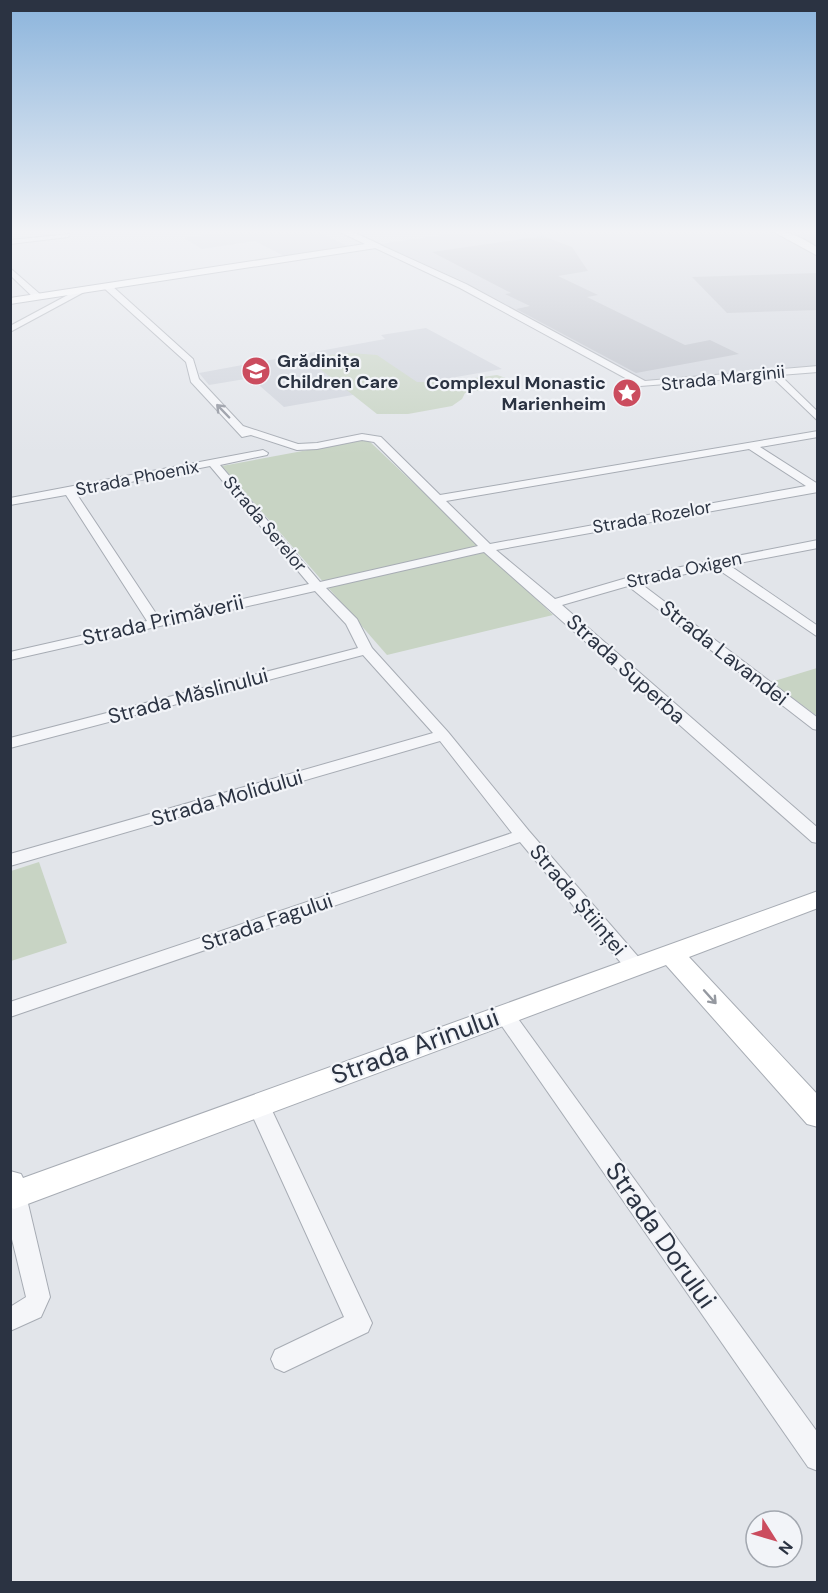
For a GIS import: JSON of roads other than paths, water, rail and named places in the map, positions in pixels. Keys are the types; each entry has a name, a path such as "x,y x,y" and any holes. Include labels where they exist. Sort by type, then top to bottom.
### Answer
{"street":[{"path":"10,330 56,305"},
{"path":"128,305 190,361 194,380 239,428"},
{"name":"Strada Marginii","path":"499,305 643,384 818,369"},
{"path":"773,373 818,418"},
{"name":"Strada Phoenix","path":"10,502 263,453 239,428"},
{"name":"Strada Superba","path":"239,428 297,447 312,447 362,437 374,437 526,584 553,604 818,838"},
{"path":"436,499 818,434"},
{"path":"750,445 817,488"},
{"name":"Strada Serelor","path":"213,463 316,585 352,622 366,650 443,735"},
{"name":"Strada Rozelor","path":"316,585 487,548 817,488"},
{"path":"69,491 155,622"},
{"name":"Strada Oxigen","path":"553,604 630,581 798,546 818,544"},
{"path":"798,546 818,559"},
{"path":"717,563 818,633"},
{"name":"Strada Lavandei","path":"630,581 818,726"},
{"name":"Strada Primăverii","path":"10,656 316,585"},
{"name":"Strada Măslinului","path":"10,743 366,650"},
{"name":"Strada Științei","path":"443,735 523,835 634,965"},
{"name":"Strada Molidului","path":"10,860 443,735"},
{"name":"Strada Fagului","path":"10,1010 523,835"},
{"name":"Strada Arinului","path":"12,1190 258,1104 818,899"},
{"path":"671,954 818,1115"},
{"name":"Strada Dorului","path":"504,1014 818,1456"},
{"path":"258,1104 359,1323 284,1359"},
{"path":"10,1319 30,1311 37,1304 38,1297 12,1190"}],"place":[{"name":"Grădinița Children Care","path":"256,371"},
{"name":"Complexul Monastic Marienheim","path":"627,393"}]}
